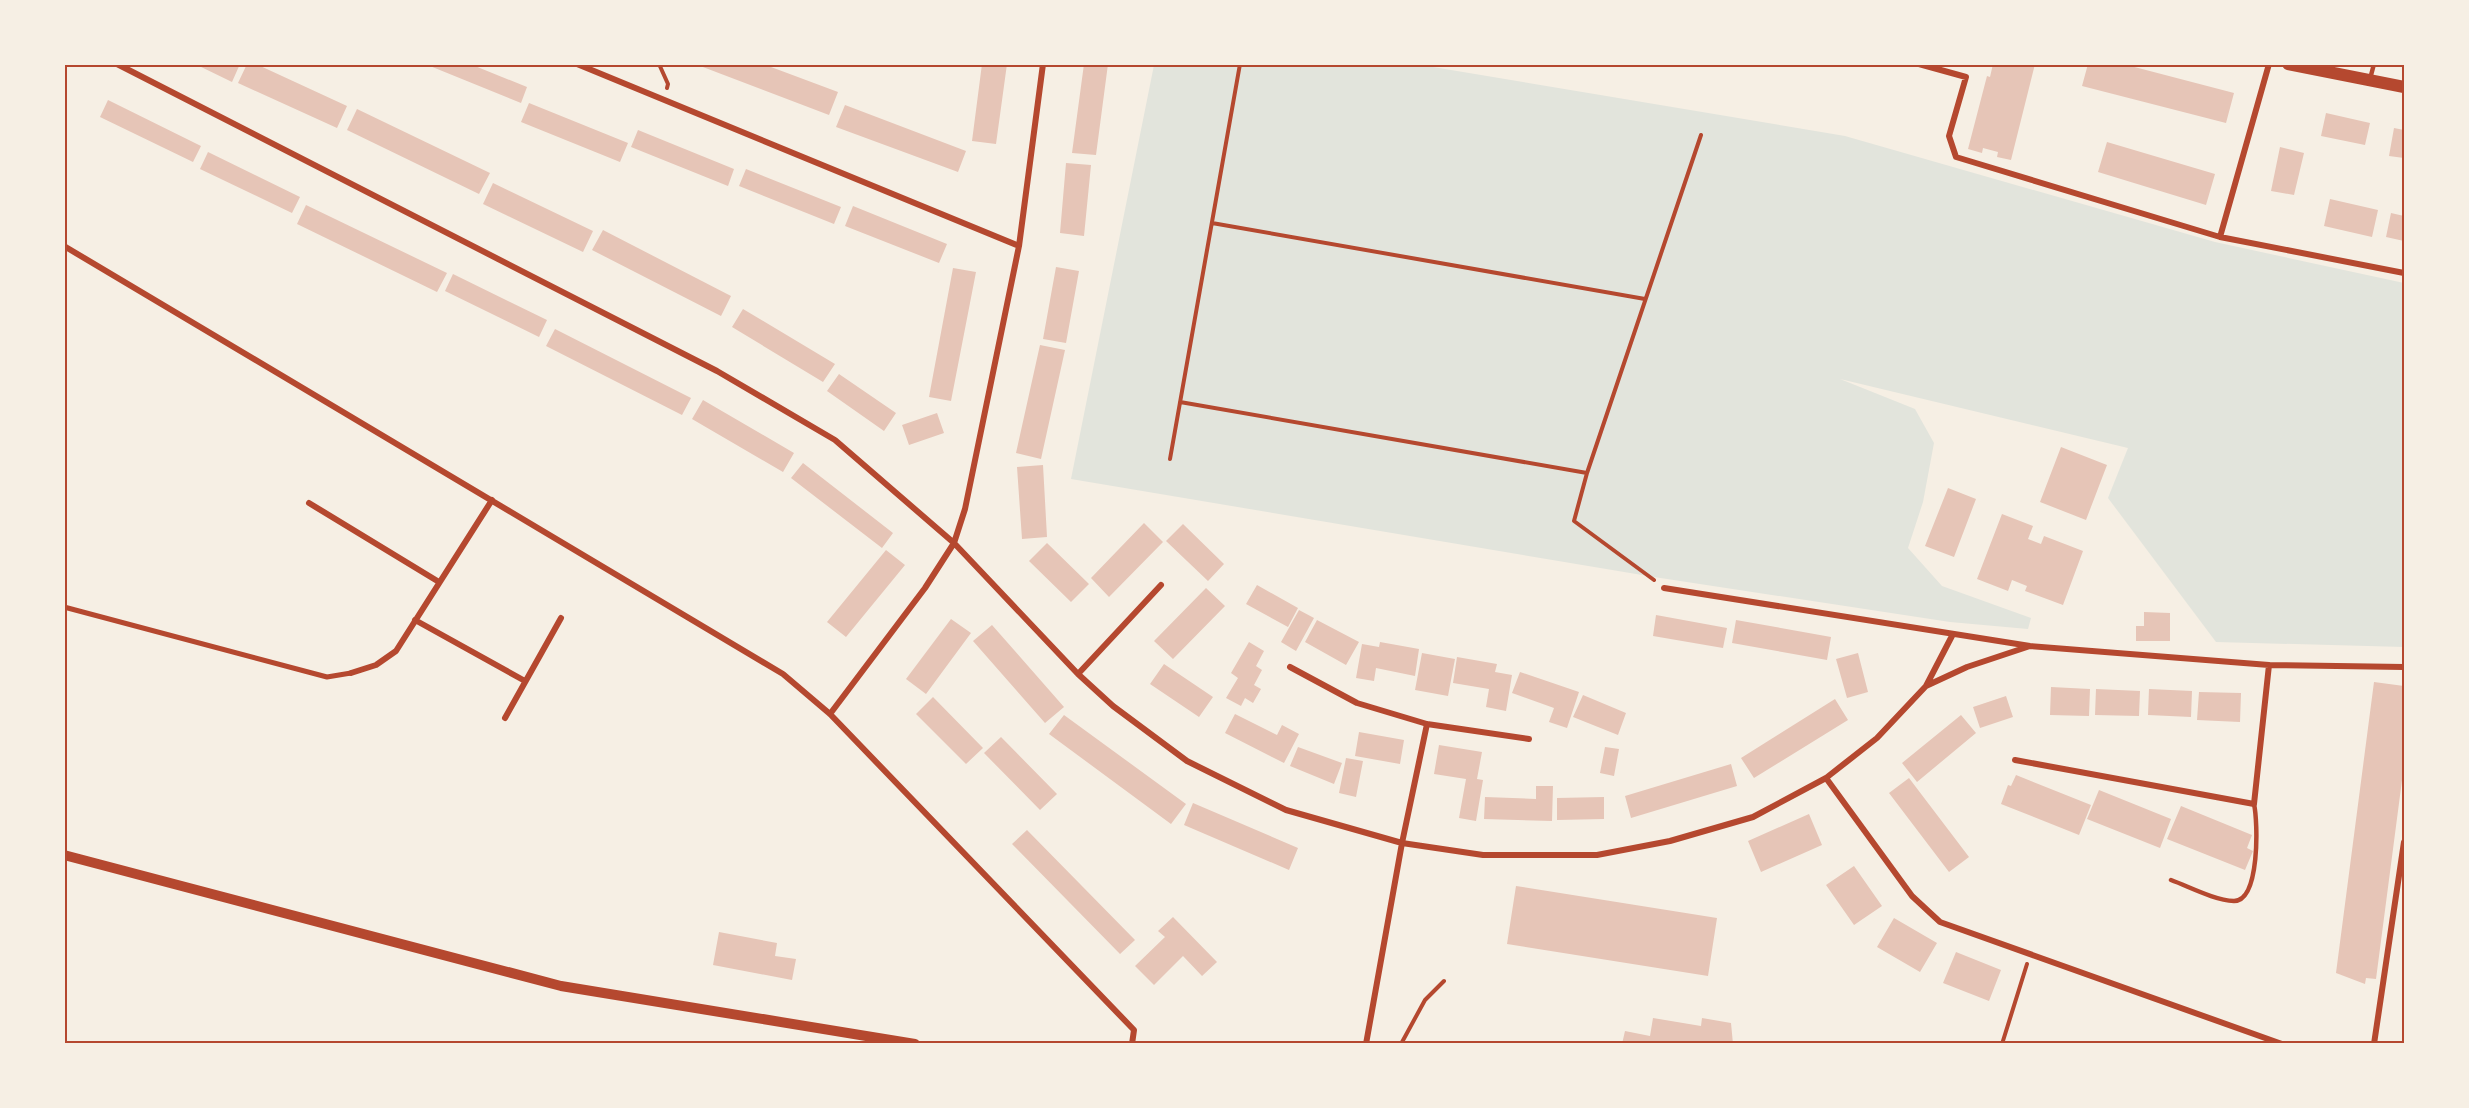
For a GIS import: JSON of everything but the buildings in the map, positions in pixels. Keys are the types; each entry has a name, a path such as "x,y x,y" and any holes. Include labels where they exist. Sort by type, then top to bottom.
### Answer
{"main road":[{"path":"2288,64 2404,87"}],"street":[{"path":"117,64 717,371 835,440 954,543 1078,674 1113,706 1187,761 1286,810 1402,843 1483,855 1597,855 1670,841 1753,817 1826,778 1877,738 1926,686 1953,634"},
{"path":"577,64 1019,246"},
{"path":"830,714 925,588 954,543 965,509 1019,246 1044,64"},
{"path":"1919,64 1966,77 1949,136 1956,157 2220,237 2404,273"},
{"path":"2220,237 2270,64"},
{"path":"64,246 783,674 830,714 1134,1030 1132,1044"},
{"path":"64,607 327,677 351,673 376,665 396,651 492,500"},
{"path":"309,503 440,582"},
{"path":"1078,674 1161,585"},
{"path":"1665,588 2030,646 2269,665 2404,667"},
{"path":"505,718 561,618"},
{"path":"415,620 525,681"},
{"path":"1926,686 1967,667 2030,646"},
{"path":"2015,760 2254,804 2269,665"},
{"path":"1290,667 1357,703 1427,724 1529,739"},
{"path":"1366,1044 1402,843 1427,724"},
{"path":"1826,778 1912,896 1940,922 2282,1044"},
{"path":"2374,1044 2404,843"},
{"path":"64,855 561,986 915,1044"}],"lane":[{"path":"2369,80 2374,64"},
{"path":"2171,880 2222,899 2235,901 2244,898 2250,889 2258,832 2254,804"}],"path":[{"path":"659,64 668,84 662,99"},
{"path":"1170,459 1240,64"},
{"path":"1665,588 1574,521 1587,473 1701,135"},
{"path":"1212,223 1646,299"},
{"path":"1180,402 1587,473"},
{"path":"2002,1044 2030,955"},
{"path":"1401,1044 1425,1000 1444,981"}],"shaded area":[{"path":"1154,65 1421,65 1845,136 2215,242 2404,283 2404,647 2216,642 2108,498 2128,448 1840,379 1915,409 1934,443 1923,502 1908,548 1942,586 2031,618 2028,629 1950,622 1654,577 1071,479"}]}
